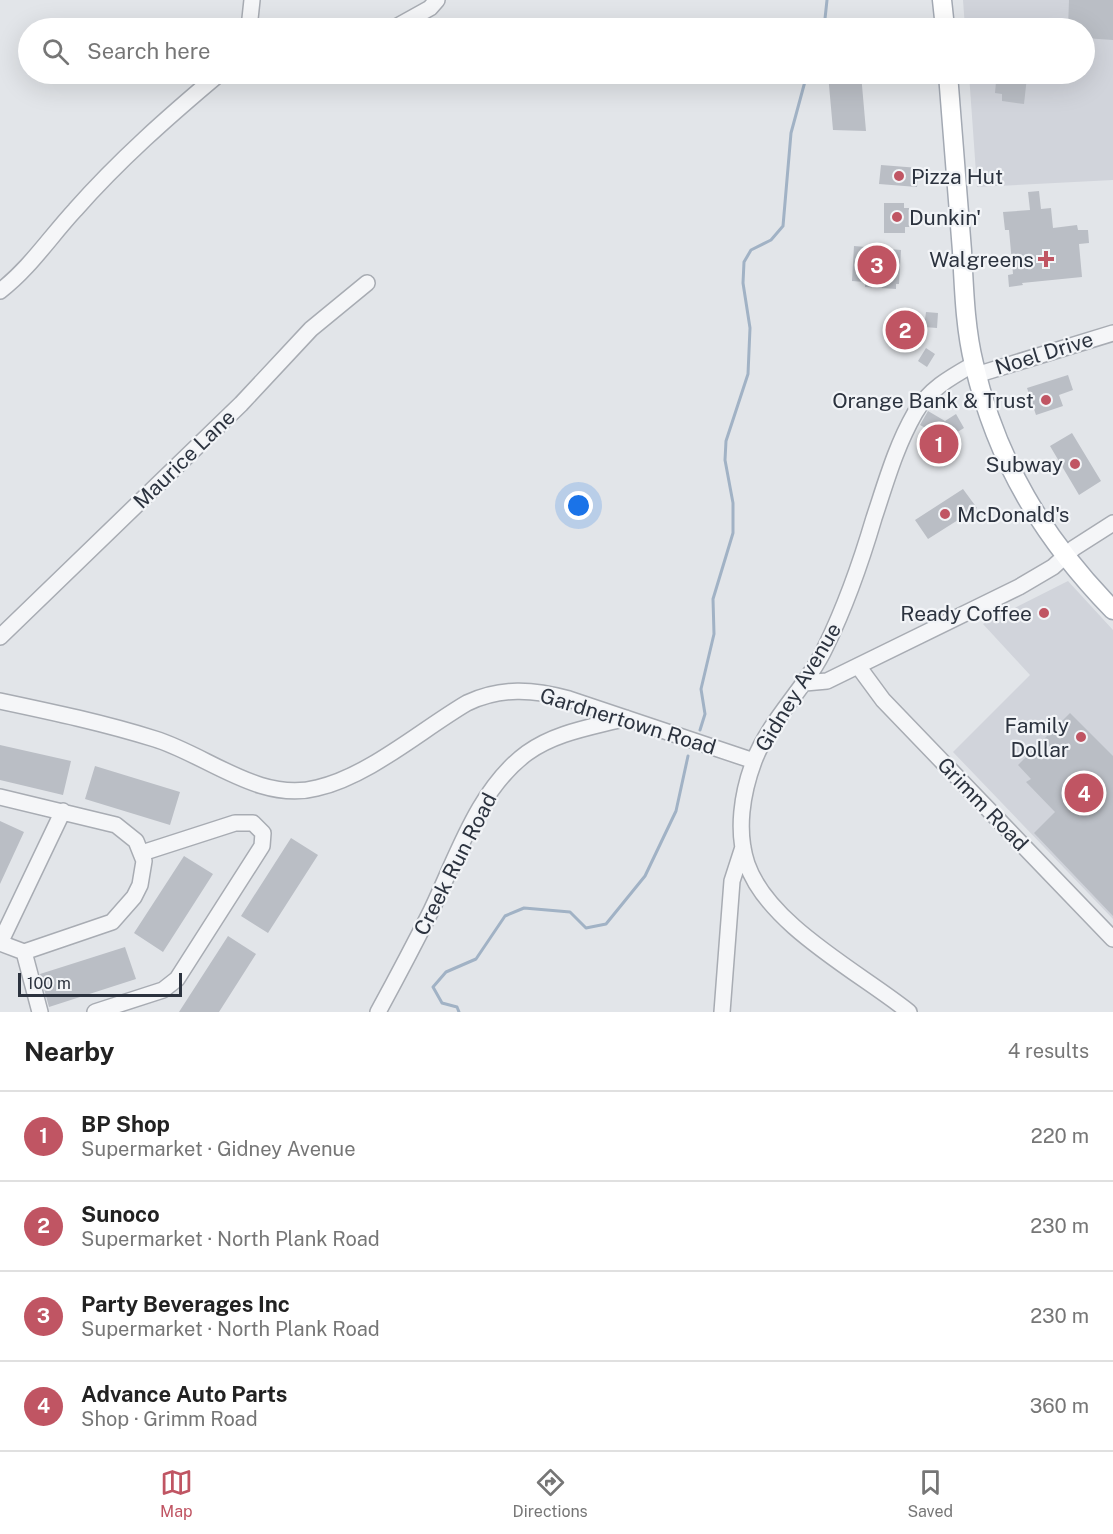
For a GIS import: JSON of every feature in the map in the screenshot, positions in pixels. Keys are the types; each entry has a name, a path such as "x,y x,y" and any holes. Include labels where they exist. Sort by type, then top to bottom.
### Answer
{"main road":[{"path":"942,0 944,18"},
{"path":"949,84 965,294 975,369 1001,450 1038,520 1065,558 1113,610"}],"street":[{"path":"250,18 252,0"},
{"path":"412,18 430,8 437,0"},
{"path":"0,291 16,278 76,209 133,150 208,84"},
{"name":"Maurice Lane","path":"0,637 241,404 311,329 367,283"},
{"name":"Noel Drive","path":"975,369 1113,333"},
{"name":"Gidney Avenue","path":"909,1012 798,930 766,901 758,890 743,847 742,806 754,761 774,725 805,683 826,647 852,587 888,473 916,412 928,395 975,369"},
{"path":"805,683 827,681 1019,587 1065,558 1074,548 1113,523"},
{"name":"Grimm Road","path":"858,666 883,700 1113,939"},
{"name":"Gardnertown Road","path":"0,701 129,731 188,752 260,785 289,790 317,789 359,771 442,717 481,696 521,690 542,692 754,761"},
{"name":"Creek Run Road","path":"378,1012 464,840 490,793 508,768 529,752 570,732 626,718"},
{"path":"0,797 63,811 116,825 136,841 142,853 140,885 119,916 98,928 24,952 0,943 63,811"},
{"path":"95,1012 163,990 177,978 262,846 263,833 253,823 235,823 142,853"},
{"path":"722,1012 732,881 743,847"},
{"path":"24,952 40,1012"}],"shaded area":[{"path":"963,0 1113,0 1113,180 977,187 970,84 1095,84 1095,18 964,18"},
{"path":"1068,581 1113,630 1113,919 953,752 1030,675 983,624"}],"building":[{"path":"1069,0 1113,0 1113,40 1095,39 1095,18 1068,18"},
{"path":"829,84 862,84 866,131 833,130"},
{"path":"996,84 1026,84 1024,104 1002,101 1002,94 995,93"},
{"name":"Pizza Hut","path":"881,165 919,168 917,187 879,184"},
{"name":"Walgreens","path":"1039,191 1041,209 1051,208 1053,228 1077,225 1078,230 1088,230 1089,243 1079,244 1082,277 1022,283 1023,285 1009,287 1008,275 1013,274 1009,230 1005,230 1003,212 1030,210 1028,192"},
{"name":"Dunkin'","path":"884,203 904,203 904,208 909,208 910,227 905,227 905,233 884,233"},
{"path":"854,246 901,250 899,284 896,284 896,289 865,287 865,282 852,281"},
{"path":"926,312 938,313 937,328 924,327"},
{"path":"897,323 914,324 913,348 896,347"},
{"path":"926,348 935,354 927,367 918,361"},
{"name":"Orange Bank & Trust","path":"1068,375 1073,390 1059,395 1063,406 1036,415 1027,388"},
{"path":"928,411 945,421 956,414 964,428 946,439 954,451 939,460 925,437 933,432 920,425"},
{"name":"Subway","path":"1072,433 1101,481 1079,495 1050,446"},
{"name":"McDonald's","path":"963,489 977,508 928,539 915,520"},
{"path":"1070,713 1113,756 1113,916 1034,833 1055,812 1026,782 1031,779 1018,765"},
{"path":"0,745 71,761 63,795 0,780"},
{"path":"95,766 180,792 170,825 85,799"},
{"path":"0,821 24,832 0,884"},
{"path":"291,838 318,855 268,933 241,916"},
{"path":"184,856 213,874 163,952 134,933"},
{"path":"228,936 256,954 219,1012 179,1012"},
{"path":"125,947 136,979 49,1007 40,974"}],"waterway":[{"path":"825,18 827,0"},
{"path":"700,730 705,714 701,689 714,634 713,599 733,533 733,503 725,460 726,441 748,374 750,328 743,283 744,262 751,250 771,240 783,226 791,133 804,84"},
{"path":"459,1012 457,1007 442,1003 433,987 446,972 476,959 505,916 524,908 570,912 586,928 606,924 645,876 676,811 688,756"}],"place":[{"name":"Pizza Hut","path":"899,176"},
{"name":"Dunkin'","path":"897,217"},
{"name":"Walgreens","path":"1046,259"},
{"name":"Party Beverages Inc","path":"877,265"},
{"name":"Sunoco","path":"905,330"},
{"name":"Orange Bank & Trust","path":"1046,400"},
{"name":"BP Shop","path":"939,444"},
{"name":"Subway","path":"1075,464"},
{"name":"McDonald's","path":"945,514"},
{"name":"Ready Coffee","path":"1044,613"},
{"name":"Family Dollar","path":"1081,737"},
{"name":"Advance Auto Parts","path":"1084,793"}]}
